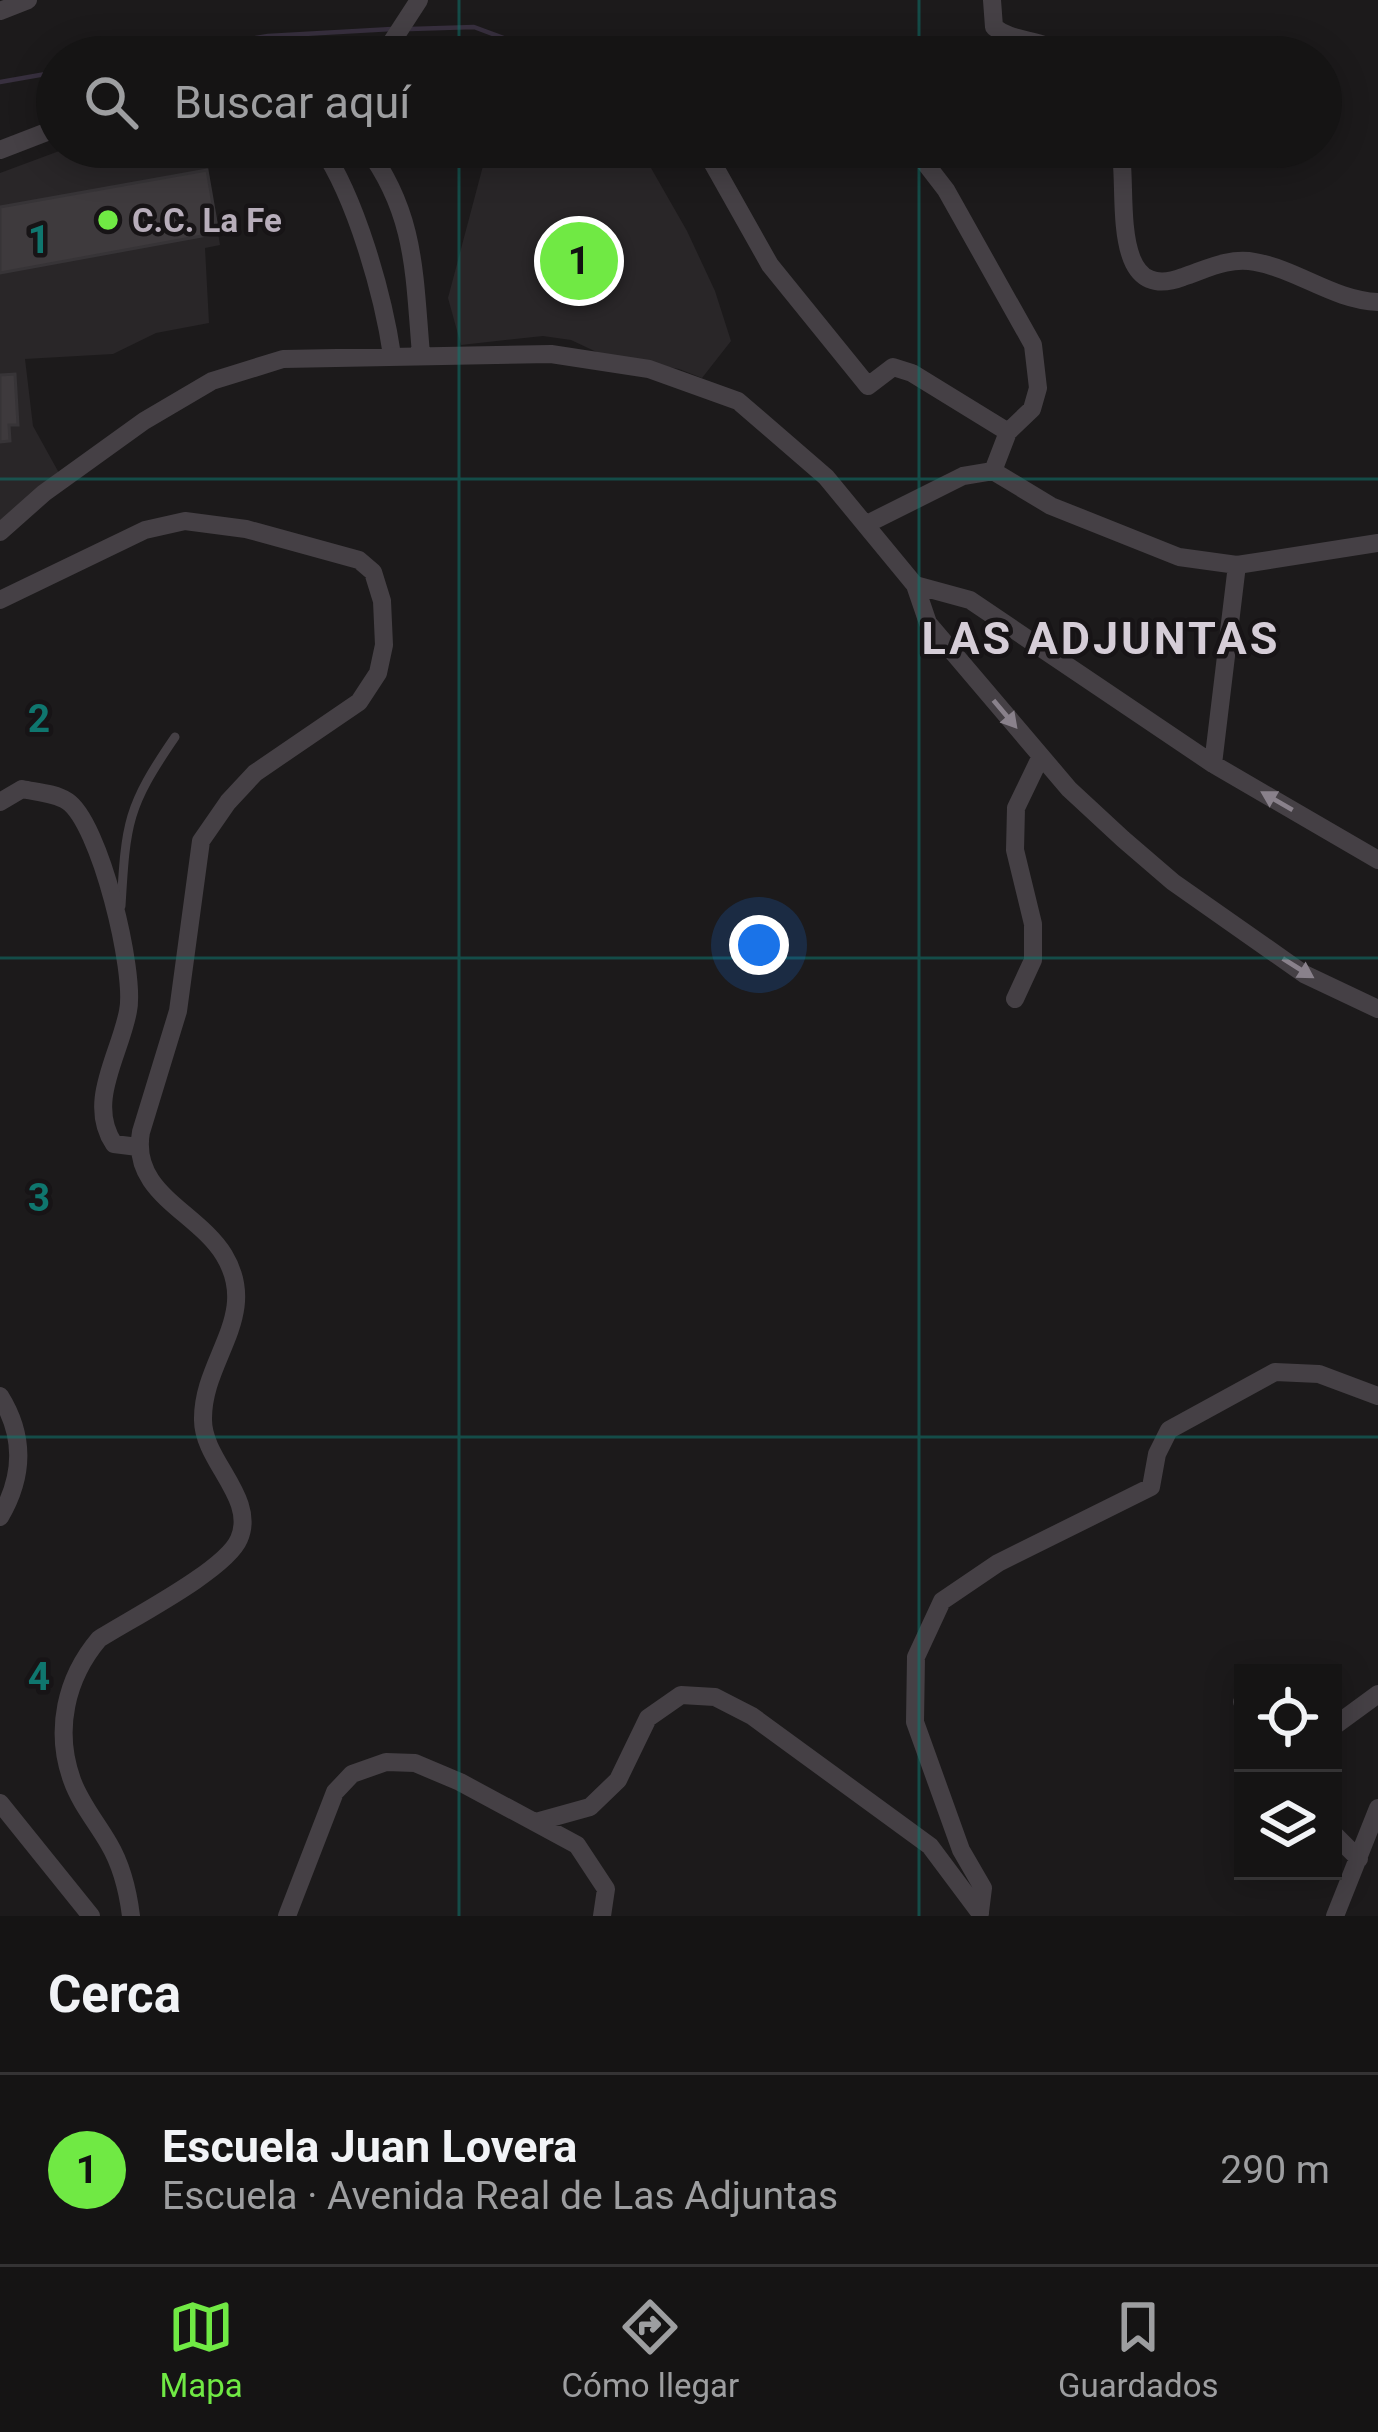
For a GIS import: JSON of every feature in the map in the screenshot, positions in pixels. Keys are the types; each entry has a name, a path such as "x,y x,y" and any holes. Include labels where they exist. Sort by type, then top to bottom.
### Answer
{"street":[{"path":"0,11 28,0"},
{"path":"992,0 994,26 1012,36"},
{"path":"396,36 418,2"},
{"path":"0,150 36,136"},
{"path":"332,168 356,217 386,310 392,355"},
{"path":"381,168 406,221 422,354"},
{"path":"715,168 770,265 868,386 893,368 912,373 1008,432"},
{"path":"929,168 1033,345 1038,388 1032,409 1008,432 993,471"},
{"path":"1124,168 1121,202 1129,247 1136,269 1154,283 1167,283 1230,260 1250,261 1285,269 1349,300 1378,302"},
{"path":"0,532 44,493 144,421 212,381 283,359 551,354 650,369 738,401 826,477 915,585 928,623 1040,756 1069,789 1173,882 1304,974 1378,1009"},
{"path":"867,524 963,476 993,471 1051,506 1179,557 1237,566 1378,543"},
{"path":"0,601 145,530 185,521 246,530 359,560 373,572 382,601 383,657 359,701 255,773 201,842 178,1011 138,1147 144,1170 156,1187 221,1250 232,1276 234,1329 214,1362 202,1416 212,1452 242,1510 243,1526 229,1557 99,1639 86,1654 65,1703 71,1778 119,1864 131,1916"},
{"path":"1213,764 1237,566"},
{"path":"915,585 970,600 1213,764 1378,860"},
{"path":"1015,998 1033,960 1033,924 1015,850 1016,808 1040,756"},
{"path":"0,802 22,789 69,801 86,825 105,870 129,970 129,1008 102,1099 105,1129 115,1144 138,1147"},
{"path":"981,1914 982,1888 961,1850 915,1722 916,1657 942,1601 998,1563 1151,1486 1156,1454 1169,1430 1275,1372 1319,1374 1378,1396"},
{"path":"0,1396 19,1439 20,1467 13,1496 0,1517"},
{"path":"1342,1720 1378,1694"},
{"path":"536,1822 590,1807 618,1780 648,1718 681,1695 715,1697 752,1716 929,1846 981,1914"},
{"path":"287,1916 335,1792 352,1774 386,1762 415,1763 460,1782 577,1845 606,1888 602,1916"},
{"path":"0,1803 91,1916"},
{"path":"1335,1916 1378,1808"},
{"path":"1342,1842 1359,1859"}],"lane":[{"path":"119,929 126,828 139,789 175,737"}],"shaded area":[{"path":"36,160 36,168 207,168 220,245 205,248 209,323 156,333 113,354 25,359 33,426 64,482 0,534 0,173"},
{"path":"482,168 651,168 715,291 731,341 702,378 543,336 461,345 448,298"}],"building":[{"name":"C.C. La Fe","path":"207,170 218,233 0,273 0,207"},
{"path":"15,374 18,425 9,425 10,441 0,442 0,375"}],"waterway":[{"path":"410,29 474,27 498,36"},
{"path":"268,36 392,29"},
{"path":"0,82 36,76"}],"place":[{"name":"C.C. La Fe","path":"108,220"},
{"name":"Escuela Juan Lovera","path":"579,261"}],"district":[{"name":"LAS ADJUNTAS","path":"1101,638"}]}
